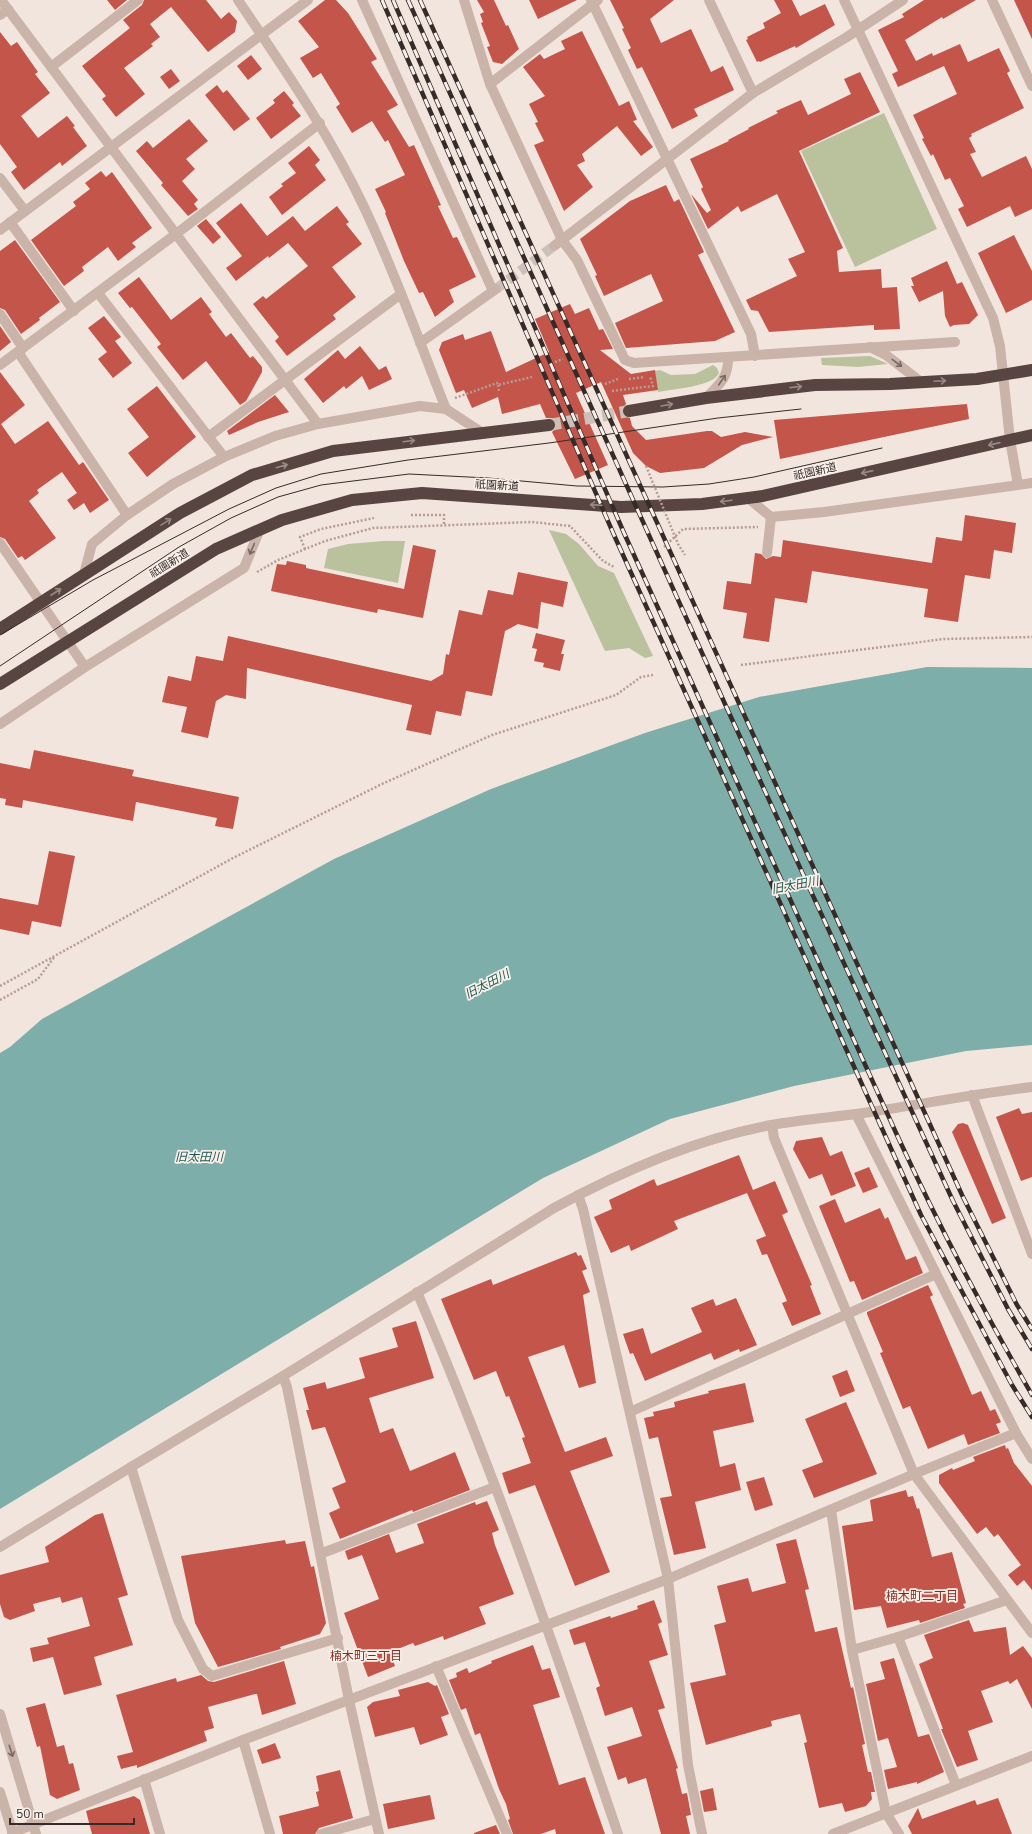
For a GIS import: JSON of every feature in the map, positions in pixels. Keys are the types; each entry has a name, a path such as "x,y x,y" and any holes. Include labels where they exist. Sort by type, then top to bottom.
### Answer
{"highway":[{"path":"629,411 706,398 814,385 977,379 1032,370"},
{"path":"0,629 180,513 252,475 333,451 549,425"},
{"name":"祇園新道","path":"0,684 216,549 282,520 352,500 422,493 621,507 702,504 748,498 1032,435"}],"street":[{"path":"1,0 4,12 51,67 112,147 318,424"},
{"path":"51,67 138,0"},
{"path":"238,0 320,123 364,206 401,294 446,409"},
{"path":"0,230 308,0"},
{"path":"362,0 494,290 420,343"},
{"path":"464,0 490,84 558,243 577,260 624,360 634,363 955,342"},
{"path":"709,0 753,93"},
{"path":"844,0 993,318 1000,346 1010,440 1018,485"},
{"path":"558,243 669,160 753,93 858,30 903,0"},
{"path":"992,0 1032,86"},
{"path":"490,84 594,1 752,334 755,356"},
{"path":"0,365 98,293 320,123"},
{"path":"0,178 25,211"},
{"path":"10,222 74,311"},
{"path":"98,293 224,457"},
{"path":"208,437 401,294"},
{"path":"0,314 21,350 127,515"},
{"path":"870,347 886,355 921,382"},
{"path":"706,398 720,384 729,369 728,357"},
{"path":"84,574 92,544 127,515 173,484 224,457 275,436 318,424 420,406 446,409 481,432"},
{"path":"748,498 771,517 824,512 1032,483"},
{"path":"767,553 771,517"},
{"path":"0,724 85,667 248,572 260,529"},
{"path":"0,543 85,667"},
{"path":"0,1547 578,1195 683,1150 772,1125 856,1114 1032,1087"},
{"path":"972,1095 1032,1254"},
{"path":"856,1114 1016,1433 1032,1459"},
{"path":"772,1125 774,1138 914,1474 1032,1633"},
{"path":"578,1195 583,1209 668,1579 688,1765 702,1834"},
{"path":"630,1412 846,1313 936,1274"},
{"path":"417,1292 495,1487 547,1626 618,1834"},
{"path":"283,1376 287,1387 338,1638 349,1700 379,1834"},
{"path":"0,1792 13,1834 35,1830 144,1779 436,1666 547,1626 668,1579 914,1474 1016,1433"},
{"path":"131,1467 178,1620 203,1669 212,1676 338,1638"},
{"path":"320,1554 495,1487"},
{"path":"831,1510 852,1650 886,1813 899,1834"},
{"path":"852,1650 898,1637 1007,1600"},
{"path":"898,1637 956,1785"},
{"path":"436,1666 507,1834"},
{"path":"0,1714 35,1830"},
{"path":"243,1740 270,1834"},
{"path":"833,1834 1032,1756"},
{"path":"144,1779 160,1834"},
{"path":"321,1834 375,1819"}],"path":[{"path":"555,362 563,359"},
{"path":"612,392 653,386 651,376 629,380"},
{"path":"448,398 453,399 497,383 498,385 532,377"},
{"path":"605,384 618,379"},
{"path":"498,385 499,392"},
{"path":"646,466 678,544 685,555"},
{"path":"411,515 444,514 444,525"},
{"path":"305,549 300,537 321,529 374,518"},
{"path":"248,572 325,540 373,528 532,522 570,526 603,561 614,566"},
{"path":"664,547 683,529 764,526"},
{"path":"741,665 944,639 1032,637"},
{"path":"0,986 233,858 384,783 492,735 616,695 641,677 653,675"},
{"path":"0,1000 38,979 56,954"}],"green space":[{"path":"884,113 937,229 855,267 801,151"},
{"path":"870,356 888,364 858,367 822,365 821,358"},
{"path":"713,365 717,368 719,373 715,378 709,381 692,387 658,392 655,371 660,370 671,375 695,374"},
{"path":"549,530 566,534 579,544 598,566 614,573 653,656 645,658 629,648 605,651"},
{"path":"405,541 398,583 324,568 328,549 348,544"}],"water":[{"name":"旧太田川","path":"927,667 1032,668 1032,1045 966,1051 794,1086 670,1119 543,1178 0,1509 0,1053 10,1047 42,1019 334,859 491,789 645,733 759,697"}],"building":[{"path":"107,0 127,0 115,10"},
{"path":"144,0 206,0 221,19 229,12 237,21 235,32 208,52 171,7 150,24 160,37 151,44 153,46 124,68 145,94 116,117 102,99 106,96 82,66 130,28 123,20 142,5"},
{"path":"325,0 336,0 348,13 377,59 371,62 398,105 387,111 409,147 414,145 441,205 438,206 453,238 457,237 476,277 449,290 454,302 435,317 423,292 419,293 404,261 385,213 386,212 375,189 405,175 388,140 385,142 372,121 352,133 336,107 340,104 321,73 313,78 300,58 319,47 298,21"},
{"path":"477,0 494,0 519,49 502,64 493,62 487,47 490,46 481,23 483,22 480,14 484,12"},
{"path":"529,0 577,0 538,19"},
{"path":"610,0 674,0 650,19 661,43 691,29 711,72 723,66 734,90 694,109 698,116 672,129 642,67 637,69 628,50 631,48 622,29 624,28"},
{"path":"774,0 792,0 800,16 825,4 835,25 796,48 795,46 757,62 746,40 748,39 747,37 765,28 763,23 781,13"},
{"path":"924,0 976,0 943,19 942,17 905,40 916,61 932,53 933,56 960,44 968,62 999,48 1010,71 1007,73 1024,108 971,134 972,136 969,138 976,152 970,154 982,177 1026,156 1032,169 1032,209 1015,217 1010,206 967,227 958,209 964,206 950,178 945,180 933,154 931,156 922,139 924,138 913,115 957,94 944,66 898,87 892,74 898,71 878,30 904,17 902,14"},
{"path":"1014,0 1032,0 1032,39"},
{"path":"582,31 619,106 629,101 637,120 633,121 653,147 641,156 617,126 582,154 585,161 577,165 593,187 564,211 534,145 544,141 535,123 538,122 529,104 545,96 523,67 540,54 544,59 565,49 561,41"},
{"path":"0,32 11,46 17,42 38,72 35,74 50,93 21,116 38,138 67,116 87,146 62,166 60,162 24,190 11,172 17,167 0,144"},
{"path":"251,55 262,69 248,80 237,66"},
{"path":"171,69 180,81 169,89 160,77"},
{"path":"860,72 880,112 799,151 843,248 837,251 839,272 881,269 882,288 897,287 900,329 874,330 874,325 769,332 758,311 751,310 746,300 797,276 788,259 805,252 777,194 741,212 738,206 708,229 691,194 707,213 711,210 701,189 703,187 690,159 729,141 728,140 749,129 748,128 778,113 776,111 801,100 808,115 851,94 844,79"},
{"path":"217,85 223,93 227,90 250,119 234,131 205,95"},
{"path":"284,91 294,103 292,105 301,116 271,139 256,118 275,103 273,100"},
{"path":"189,119 208,141 186,159 195,169 182,181 198,200 194,204 198,209 188,216 161,185 163,183 136,151 147,141 153,148"},
{"path":"309,146 320,160 315,165 326,180 282,215 269,197 283,186 281,184 296,173 288,163"},
{"path":"101,171 106,177 112,172 152,228 132,243 136,247 118,261 108,247 82,267 84,271 64,286 31,240 76,206 73,202 90,189 85,183"},
{"path":"666,185 674,202 679,199 697,237 704,252 698,255 735,332 715,341 626,348 615,323 663,301 651,274 604,296 595,276 597,275 580,239 630,201"},
{"path":"241,203 267,236 293,216 305,231 337,206 349,222 346,224 362,244 332,267 356,297 333,315 336,319 287,356 275,341 279,337 253,304 263,296 266,299 308,266 288,243 269,258 268,256 236,281 226,268 242,256 216,223"},
{"path":"206,219 221,237 213,244 197,226"},
{"path":"1014,235 1032,271 1032,300 1006,313 978,253"},
{"path":"15,240 60,302 39,318 40,320 21,334 5,310 0,308 0,251"},
{"path":"947,261 957,284 962,282 978,315 969,324 954,325 950,327 945,316 943,291 919,302 911,286 914,286 911,278"},
{"path":"139,277 171,320 201,297 212,312 209,314 226,337 231,333 250,358 253,356 262,367 262,372 246,401 240,405 206,361 183,380 157,347 161,344 132,307 130,308 118,293"},
{"path":"570,304 575,314 589,308 599,330 603,329 613,349 600,350 631,374 655,370 658,390 623,395 626,404 622,409 623,415 630,418 632,426 646,440 707,431 712,431 721,437 745,432 773,437 742,445 704,468 660,473 646,466 633,453 601,382 576,393 608,465 575,479 552,432 556,428 555,421 552,418 546,418 540,404 502,414 498,397 472,408 464,390 456,393 439,350 442,342 463,334 465,340 491,331 506,372 549,352 535,319"},
{"path":"104,316 121,337 115,341 132,363 113,378 98,359 107,352 88,328"},
{"path":"0,326 11,342 0,351"},
{"path":"360,346 379,370 386,366 392,379 369,390 362,376 346,389 344,386 323,403 304,379 338,350 345,359"},
{"path":"0,372 25,405 1,424 15,444 48,421 79,465 83,462 109,500 90,513 84,503 74,510 67,500 77,493 62,472 37,490 39,493 29,501 56,538 25,560 22,556 18,558 5,539 0,537"},
{"path":"157,386 196,437 147,477 128,453 149,437 127,409"},
{"path":"275,395 289,412 258,422 229,435 227,431"},
{"path":"967,404 969,419 780,459 774,420"},
{"path":"965,515 1016,523 1012,553 994,550 990,579 965,575 958,622 924,617 928,589 812,571 807,603 775,598 769,642 743,638 747,613 723,609 727,581 751,584 755,553 761,554 766,559 773,556 781,557 783,540 932,563 936,537 962,541"},
{"path":"413,545 436,550 423,618 378,609 377,613 271,591 277,564 286,565 287,561 306,565 306,568 404,589"},
{"path":"518,572 568,582 563,607 541,602 538,629 518,624 505,631 492,696 466,691 461,716 436,711 431,735 406,730 412,705 247,668 246,699 226,695 216,701 208,738 181,732 187,707 162,702 168,676 191,681 196,656 223,661 228,636 431,681 443,674 446,654 449,655 459,610 482,615 488,590 513,595"},
{"path":"536,633 565,640 561,654 564,654 560,671 543,667 544,663 534,661 537,649 532,648"},
{"path":"34,750 134,770 132,776 239,797 233,829 215,826 217,818 136,802 133,821 23,800 22,808 5,805 6,799 0,798 0,763 30,769"},
{"path":"49,851 75,856 61,927 32,921 29,935 0,929 0,898 38,905"},
{"path":"1019,1108 1022,1114 1032,1112 1032,1177 1021,1181 996,1117"},
{"path":"963,1123 968,1125 1006,1218 992,1224 952,1132 958,1124"},
{"path":"822,1137 830,1156 842,1151 856,1186 831,1196 822,1174 809,1179 793,1149 796,1141"},
{"path":"739,1155 753,1190 775,1181 788,1212 782,1215 812,1285 810,1286 821,1314 792,1326 782,1303 787,1301 767,1254 762,1255 756,1240 766,1236 747,1193 674,1221 678,1229 631,1251 629,1245 611,1253 594,1217 612,1209 609,1200 654,1179 657,1186"},
{"path":"869,1167 878,1187 863,1193 854,1173"},
{"path":"835,1199 845,1223 880,1208 885,1219 888,1217 906,1260 916,1256 923,1273 862,1300 854,1281 850,1282 819,1206"},
{"path":"576,1252 578,1256 581,1255 587,1269 582,1271 590,1292 583,1295 596,1383 579,1388 564,1345 528,1357 565,1452 606,1437 613,1456 570,1471 610,1572 575,1586 535,1485 509,1494 502,1473 531,1463 522,1438 525,1437 509,1396 506,1397 496,1371 474,1380 441,1299 491,1279 493,1285"},
{"path":"928,1285 933,1295 930,1297 972,1395 981,1391 990,1411 995,1409 1001,1422 996,1424 1000,1433 968,1445 964,1434 928,1449 910,1406 903,1409 880,1353 883,1352 867,1314 867,1312"},
{"path":"736,1298 757,1345 740,1352 739,1349 714,1360 711,1353 645,1381 633,1353 630,1354 623,1334 643,1328 651,1354 702,1332 691,1308 713,1299 716,1306"},
{"path":"416,1321 434,1378 369,1398 380,1433 393,1428 410,1471 455,1452 470,1490 413,1512 412,1510 340,1539 329,1513 340,1508 332,1488 346,1482 325,1427 312,1430 306,1410 309,1410 303,1388 325,1382 327,1389 365,1378 359,1358 398,1347 392,1328"},
{"path":"847,1370 855,1391 840,1397 832,1376"},
{"path":"745,1383 754,1422 713,1431 720,1467 735,1463 741,1490 695,1502 706,1548 674,1555 660,1498 672,1496 658,1437 649,1439 644,1418 654,1416 653,1412 675,1407 674,1402 709,1393 708,1391"},
{"path":"846,1402 877,1474 814,1498 802,1470 823,1462 805,1419"},
{"path":"1005,1445 1006,1449 1008,1448 1014,1463 1032,1486 1032,1590 1024,1580 1017,1586 1008,1575 1021,1565 998,1534 994,1537 986,1527 977,1534 939,1483 939,1475 952,1468 953,1470 975,1461 973,1457"},
{"path":"764,1477 773,1505 755,1511 746,1482"},
{"path":"906,1490 908,1497 913,1496 917,1509 919,1508 932,1557 952,1552 966,1603 963,1604 965,1608 920,1623 919,1620 887,1628 881,1606 854,1610 842,1526 873,1521 870,1500"},
{"path":"487,1501 499,1530 492,1533 495,1545 514,1594 479,1607 486,1624 444,1640 443,1636 415,1646 413,1643 390,1652 395,1666 368,1677 344,1613 379,1599 362,1555 348,1560 345,1551 389,1534 396,1553 424,1543 417,1524 475,1502 476,1505"},
{"path":"103,1513 128,1595 118,1598 133,1645 94,1657 102,1685 64,1695 53,1657 33,1662 30,1648 49,1644 47,1638 90,1626 82,1597 62,1603 60,1597 33,1604 35,1611 10,1620 4,1617 0,1604 0,1575 49,1562 45,1547 95,1515"},
{"path":"796,1539 809,1589 805,1590 815,1632 837,1627 851,1688 853,1687 865,1744 862,1745 868,1772 871,1772 875,1792 871,1792 872,1799 866,1806 845,1812 842,1803 819,1808 804,1743 807,1742 800,1714 771,1721 772,1726 706,1745 690,1683 726,1675 714,1625 726,1622 717,1586 748,1578 752,1592 786,1583 776,1544"},
{"path":"285,1540 286,1544 305,1541 311,1567 314,1566 326,1623 320,1634 280,1647 281,1649 218,1667 195,1623 181,1556"},
{"path":"654,1600 662,1622 658,1624 668,1655 649,1661 665,1708 658,1710 678,1768 676,1769 682,1794 687,1793 691,1815 686,1816 690,1834 661,1834 646,1778 628,1784 626,1777 618,1780 607,1747 642,1736 632,1707 605,1716 596,1688 600,1686 585,1642 574,1645 569,1630 610,1616 611,1618 638,1609 637,1606"},
{"path":"969,1620 974,1632 1006,1627 1010,1655 1023,1646 1032,1658 1032,1709 1017,1679 1010,1684 1008,1681 981,1691 993,1722 968,1731 978,1760 957,1767 941,1729 943,1729 919,1664 933,1658 924,1635"},
{"path":"533,1645 542,1670 550,1668 560,1697 533,1705 559,1785 585,1777 605,1834 556,1834 555,1829 541,1834 513,1834 508,1820 510,1819 506,1804 499,1789 480,1733 475,1735 466,1708 461,1710 449,1680 457,1677 456,1673 467,1668 469,1673 492,1663 491,1661"},
{"path":"894,1658 918,1737 929,1734 944,1772 917,1784 917,1782 888,1789 884,1770 897,1767 888,1738 878,1741 866,1684 885,1679 880,1662"},
{"path":"284,1661 296,1704 262,1715 257,1694 255,1694 208,1707 214,1728 204,1731 207,1741 137,1768 137,1765 121,1769 117,1756 133,1752 116,1695 176,1678 177,1682 201,1675 208,1681 214,1682"},
{"path":"428,1682 435,1686 437,1685 449,1714 441,1717 448,1735 420,1745 414,1727 375,1737 367,1707 373,1702 400,1696 398,1690"},
{"path":"45,1703 57,1747 64,1745 69,1764 73,1763 80,1790 57,1799 50,1795 40,1746 37,1747 26,1708"},
{"path":"275,1743 281,1758 262,1764 257,1750"},
{"path":"340,1770 353,1818 319,1828 315,1834 283,1834 279,1816 319,1806 316,1792 319,1791 316,1776"},
{"path":"713,1788 717,1810 704,1812 700,1791"},
{"path":"430,1795 435,1819 388,1829 383,1804"},
{"path":"134,1796 140,1800 150,1834 92,1834 86,1811"},
{"path":"998,1798 1012,1834 912,1834 908,1826 918,1808 922,1819 975,1800 977,1805"},
{"path":"496,1825 500,1834 474,1834 474,1833"}],"tunnel":[{"path":"496,289 554,246"},
{"path":"549,425 629,411"}],"tram line":[{"path":"0,635 93,580 229,509 276,488 321,474 408,460 549,443 718,418 801,409"},
{"path":"0,666 179,547 231,518 278,497 321,485 409,474 488,478 577,486 663,487 709,484 754,477 882,448"}],"railway":[{"path":"382,0 614,535 921,1215 1012,1385 1032,1417"},
{"path":"393,0 624,533 897,1135 928,1201 996,1331 1032,1395"},
{"path":"408,0 725,704 953,1201 1008,1309 1032,1349"},
{"path":"420,0 962,1195 1017,1305 1032,1329"}],"district":[{"name":"楠木町二丁目","path":"922,1596"},
{"name":"楠木町三丁目","path":"366,1656"}]}
